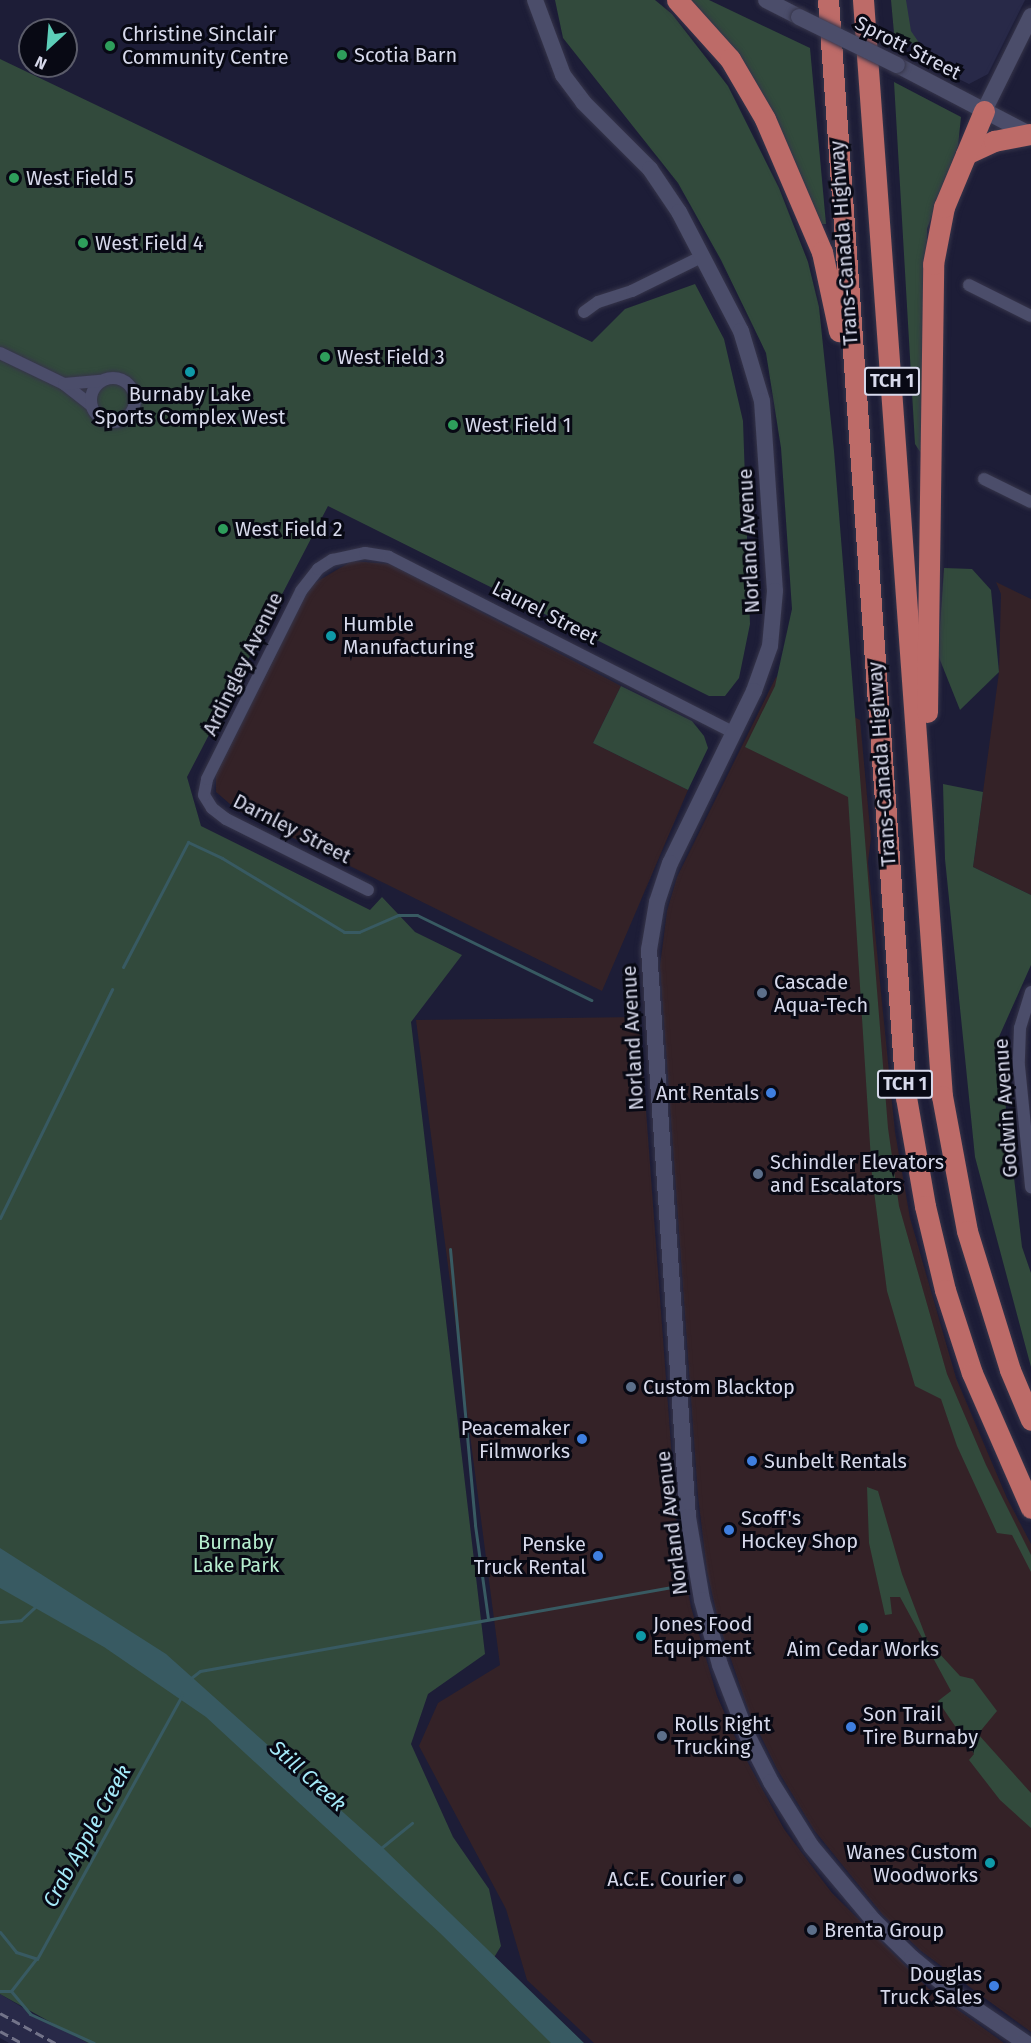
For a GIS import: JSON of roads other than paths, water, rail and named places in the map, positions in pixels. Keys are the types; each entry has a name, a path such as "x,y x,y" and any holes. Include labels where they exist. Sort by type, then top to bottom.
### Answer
{"highway":[{"path":"677,0 730,59 765,119 822,252 854,391"},
{"name":"Trans-Canada Highway","path":"828,0 906,1097 925,1206 945,1290 972,1373 1031,1508"},
{"name":"Trans-Canada Highway","path":"863,0 920,763 936,1029 951,1159 966,1231 1010,1370 1031,1420"},
{"path":"920,763 929,700 933,264 944,207 984,111"},
{"path":"966,154 994,141 1030,135"}],"street":[{"name":"Norland Avenue","path":"535,0 562,75 583,102 650,169 679,212 741,331 759,387 775,591 770,646 734,733 670,863 657,902 649,950 688,1517 702,1600 720,1665 747,1735 811,1846 859,1905 912,1958 964,2001 1026,2043"},
{"name":"Sprott Street","path":"766,0 1030,135"},
{"path":"984,111 1031,16"},
{"path":"584,312 598,302 632,291 701,257"},
{"path":"969,285 1031,316"},
{"path":"0,353 64,384 91,405 96,416 109,422 123,420 133,409 135,395 127,382 113,378 64,384"},
{"path":"91,405 92,391 101,381"},
{"path":"984,479 1031,502"},
{"name":"Laurel Street","path":"332,560 353,554 389,557 734,733"},
{"name":"Ardingley Avenue","path":"204,795 207,779 301,591 318,569 332,560"},
{"name":"Darnley Street","path":"204,795 212,808 226,819 368,890"},
{"name":"Godwin Avenue","path":"1031,992 1023,1012 1031,1188"}],"waterway":[{"path":"123,967 188,842 222,858 344,932 359,932 398,915 417,915 591,1000"},
{"path":"0,1218 112,989"},
{"path":"450,1249 475,1525 488,1619"},
{"path":"191,1678 200,1671 677,1586"},
{"path":"0,1622 21,1620 35,1607"},
{"name":"Crab Apple Creek","path":"0,1932 16,1952 37,1959 182,1695"},
{"path":"381,1848 412,1823"},
{"path":"11,1991 36,1959"},
{"path":"0,1991 11,1991 30,2014 94,2043"}],"railway":[{"path":"0,2013 55,2043"},
{"path":"0,2031 22,2043"}],"place":[{"name":"Christine Sinclair Community Centre","path":"110,46"},
{"name":"Scotia Barn","path":"342,55"},
{"name":"West Field 5","path":"14,178"},
{"name":"West Field 4","path":"83,243"},
{"name":"West Field 3","path":"325,357"},
{"name":"Burnaby Lake Sports Complex West","path":"190,372"},
{"name":"West Field 1","path":"453,425"},
{"name":"West Field 2","path":"223,529"},
{"name":"Humble Manufacturing","path":"331,636"},
{"name":"Cascade Aqua-Tech","path":"762,993"},
{"name":"Ant Rentals","path":"771,1093"},
{"name":"Schindler Elevators and Escalators","path":"758,1174"},
{"name":"Custom Blacktop","path":"631,1387"},
{"name":"Peacemaker Filmworks","path":"582,1439"},
{"name":"Sunbelt Rentals","path":"752,1461"},
{"name":"Scoff's Hockey Shop","path":"729,1530"},
{"name":"Penske Truck Rental","path":"598,1556"},
{"name":"Aim Cedar Works","path":"863,1628"},
{"name":"Jones Food Equipment","path":"641,1636"},
{"name":"Son Trail Tire Burnaby","path":"851,1727"},
{"name":"Rolls Right Trucking","path":"662,1736"},
{"name":"Wanes Custom Woodworks","path":"990,1863"},
{"name":"A.C.E. Courier","path":"738,1879"},
{"name":"Brenta Group","path":"812,1930"},
{"name":"Douglas Truck Sales","path":"994,1986"}],"park label":[{"name":"Burnaby Lake Park","path":"236,1554"}],"water label":[{"name":"Still Creek","path":"308,1776"}]}
